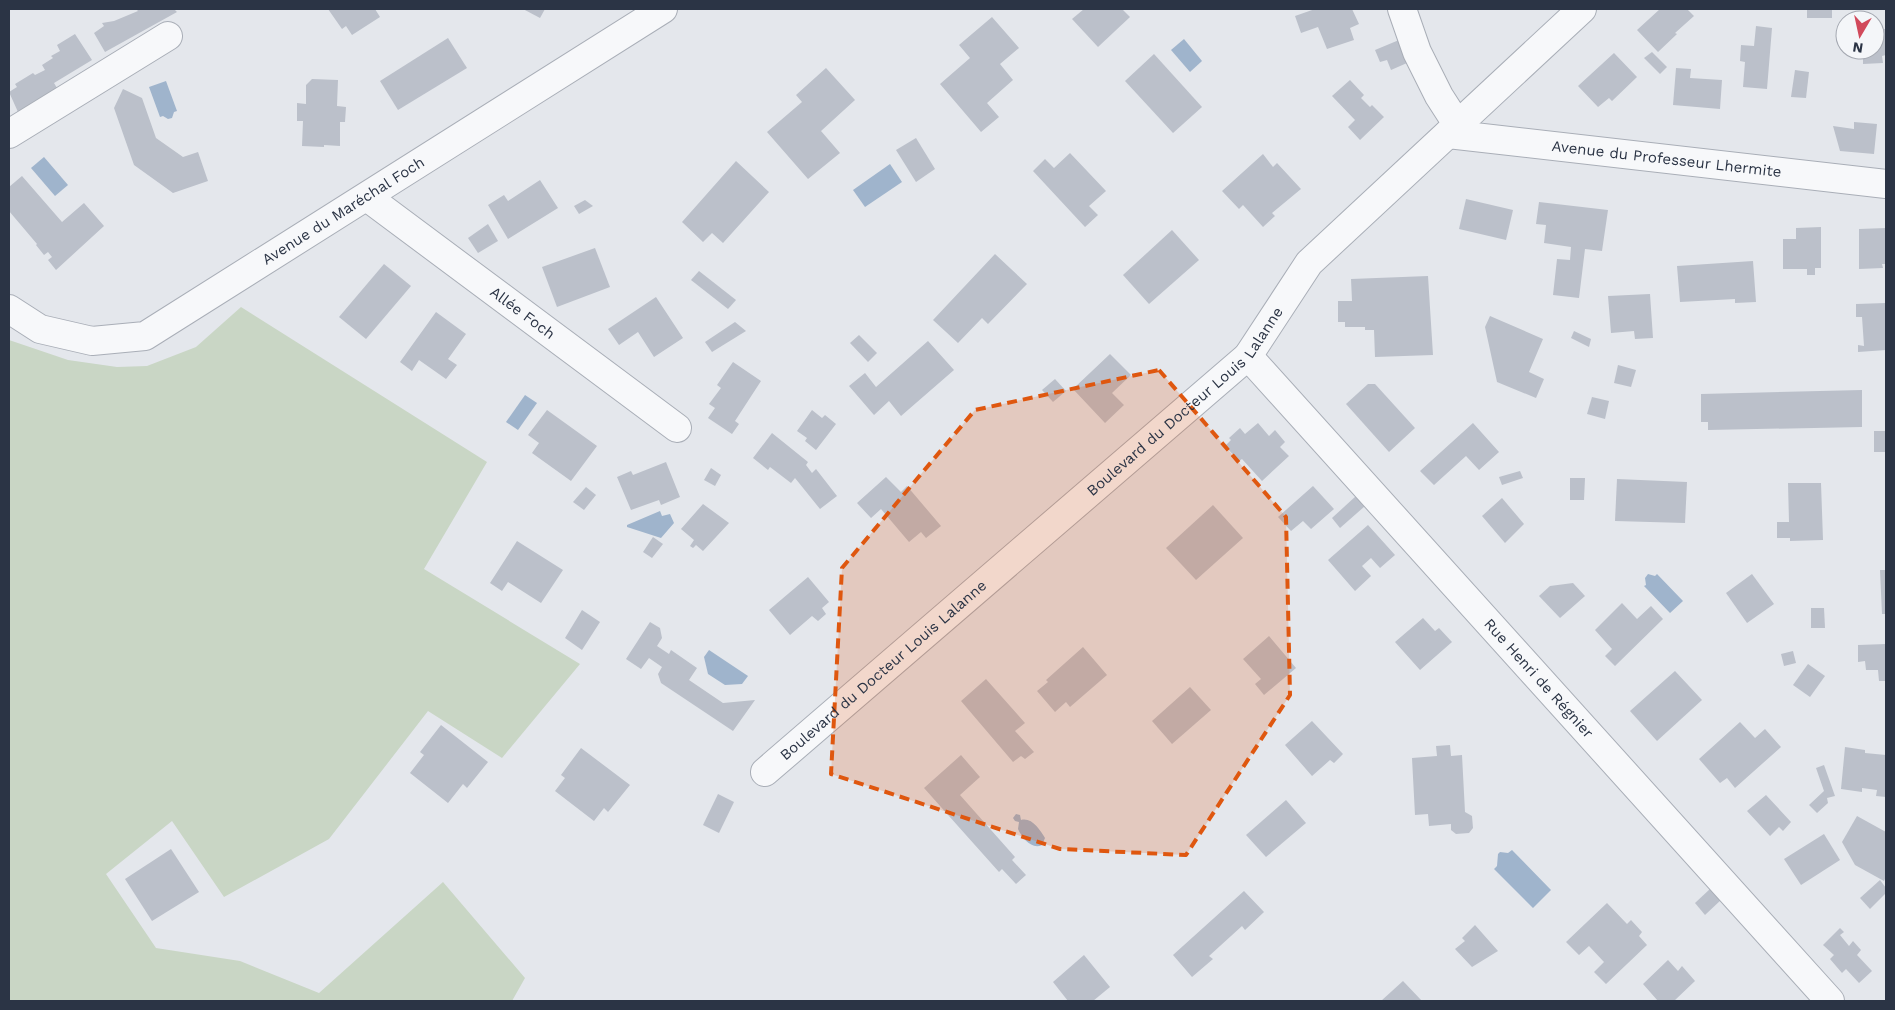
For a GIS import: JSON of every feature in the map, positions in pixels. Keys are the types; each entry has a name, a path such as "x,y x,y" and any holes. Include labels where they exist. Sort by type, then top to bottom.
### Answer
{"street":[{"name":"Avenue du Maréchal Foch","path":"9,308 40,329 92,341 145,336 663,9"},
{"path":"1402,9 1417,52 1440,96 1453,129"},
{"name":"Boulevard du Docteur Louis Lalanne","path":"765,772 1248,356 1309,262 1582,9"},
{"path":"9,134 168,36"},
{"name":"Avenue du Professeur Lhermite","path":"1453,129 1886,184"},
{"name":"Allée Foch","path":"367,197 676,428"},
{"name":"Rue Henri de Régnier","path":"1248,356 1830,1001"}],"highlighted area":[{"path":"1159,370 1286,517 1290,695 1186,855 1060,849 831,774 842,568 975,410"}],"green space":[{"path":"241,307 487,462 424,569 580,664 502,758 428,711 329,839 224,897 172,821 106,874 156,948 240,961 319,993 443,882 525,978 512,1001 9,1001 9,340 68,360 117,367 147,366 196,347"}],"water":[{"path":"1184,39 1202,61 1190,72 1171,50"},
{"path":"166,81 177,111 174,112 172,118 168,119 163,116 160,117 149,87"},
{"path":"44,157 68,185 55,196 31,168"},
{"path":"890,164 902,182 865,207 853,190"},
{"path":"525,395 537,403 518,430 506,422"},
{"path":"660,511 662,516 670,514 674,523 661,538 627,527 627,525"},
{"path":"1648,574 1655,576 1657,574 1683,601 1670,613 1644,586 1646,585 1645,578"},
{"path":"709,650 748,676 742,684 725,685 708,674 704,657"},
{"path":"1016,814 1020,815 1021,820 1029,820 1038,828 1045,838 1042,845 1031,845 1022,836 1018,829 1019,822 1013,818"},
{"path":"1512,850 1551,890 1533,908 1494,869 1497,866 1498,854 1500,852 1508,853"}],"building":[{"path":"136,9 174,9 177,12 105,52 94,33 104,26 102,23 114,21 138,11"},
{"path":"328,9 375,9 380,17 352,35 346,26 342,29"},
{"path":"523,9 545,9 540,18"},
{"path":"1084,9 1122,9 1130,17 1098,47 1072,19"},
{"path":"1315,9 1352,9 1359,24 1350,28 1354,40 1327,49 1318,27 1301,33 1295,16"},
{"path":"1660,9 1687,9 1694,16 1658,52 1637,30"},
{"path":"1807,9 1832,9 1832,18 1807,18"},
{"path":"992,17 1019,48 1000,64 1013,80 987,103 999,117 981,132 940,84 970,58 959,45"},
{"path":"1756,26 1772,28 1767,89 1743,87 1745,62 1740,61 1741,45 1754,46"},
{"path":"1885,29 1886,29 1885,55"},
{"path":"75,34 92,60 54,83 57,88 18,112 9,92 17,87 15,84 33,73 35,75 45,70 42,65 53,58 51,56 60,51 57,45"},
{"path":"448,38 467,68 398,110 380,81"},
{"path":"1399,40 1407,63 1391,70 1387,60 1380,62 1375,50"},
{"path":"1652,52 1667,67 1660,74 1644,58"},
{"path":"1614,53 1637,77 1612,101 1609,98 1598,107 1578,86"},
{"path":"1154,54 1202,107 1173,133 1125,81"},
{"path":"1863,60 1883,60 1883,63 1863,64"},
{"path":"826,68 855,100 821,131 840,153 808,179 767,132 802,102 796,95"},
{"path":"1676,68 1691,69 1690,78 1722,80 1720,109 1673,105"},
{"path":"1795,70 1809,72 1806,98 1791,97"},
{"path":"312,79 338,80 337,106 346,107 345,122 340,122 340,146 302,146 303,121 297,121 297,103 306,104 306,85"},
{"path":"1350,80 1364,95 1361,98 1370,107 1372,105 1384,117 1360,140 1348,127 1355,120 1332,96"},
{"path":"123,89 142,98 156,138 183,157 198,152 208,181 173,193 134,165 114,108"},
{"path":"1854,122 1877,124 1874,154 1840,151 1833,126 1854,129"},
{"path":"916,138 935,169 916,182 896,150"},
{"path":"1070,153 1106,191 1089,206 1098,215 1085,227 1033,171 1045,159 1054,168"},
{"path":"1263,154 1273,167 1277,163 1301,189 1272,213 1275,216 1263,227 1243,205 1239,209 1222,191"},
{"path":"736,161 769,192 723,243 712,233 703,242 682,222"},
{"path":"22,176 62,222 84,203 104,226 56,270 48,260 52,257 48,252 44,255 9,211 9,187"},
{"path":"540,180 558,208 508,239 488,205 504,195 508,201"},
{"path":"1466,199 1513,210 1506,240 1459,229"},
{"path":"585,200 593,206 579,214 574,206"},
{"path":"1539,202 1608,210 1602,251 1585,249 1579,298 1553,295 1557,259 1570,260 1571,247 1544,243 1546,225 1536,224"},
{"path":"488,224 498,241 478,253 468,238"},
{"path":"1821,227 1821,268 1815,268 1815,275 1807,275 1807,269 1783,269 1783,239 1796,239 1796,228"},
{"path":"1886,228 1886,264 1882,264 1883,268 1859,269 1859,229"},
{"path":"1172,230 1199,260 1149,304 1123,275"},
{"path":"595,248 610,287 557,307 542,267"},
{"path":"995,254 1027,284 988,324 982,318 958,343 933,320"},
{"path":"1753,261 1756,302 1735,303 1735,299 1680,302 1677,266"},
{"path":"384,264 411,286 366,339 339,317"},
{"path":"699,271 736,300 728,309 691,280"},
{"path":"1428,276 1433,355 1375,357 1374,330 1365,330 1365,327 1345,327 1345,322 1338,322 1338,301 1352,301 1351,279"},
{"path":"1650,294 1653,338 1635,339 1634,331 1611,333 1608,296"},
{"path":"656,297 683,338 654,357 638,332 619,345 608,329"},
{"path":"1886,303 1886,350 1858,352 1858,345 1864,346 1862,317 1856,317 1856,304"},
{"path":"436,312 466,334 448,359 457,365 446,379 419,360 412,371 400,362"},
{"path":"1490,316 1543,339 1529,372 1544,379 1536,398 1497,382 1485,327"},
{"path":"735,322 746,331 712,352 705,342"},
{"path":"1574,331 1591,339 1589,347 1571,338"},
{"path":"859,335 877,353 868,362 850,343"},
{"path":"928,341 954,370 901,416 889,401 874,415 849,386 865,373 876,387"},
{"path":"1110,354 1131,375 1112,393 1124,405 1105,423 1073,389"},
{"path":"733,362 761,381 735,421 739,424 732,434 708,418 715,408 709,404 721,388 717,385"},
{"path":"1618,365 1636,370 1631,387 1614,383"},
{"path":"1055,379 1066,391 1053,402 1042,390"},
{"path":"1368,384 1375,384 1415,428 1389,452 1346,404"},
{"path":"1862,390 1862,427 1708,430 1708,422 1701,422 1701,394"},
{"path":"1592,397 1609,401 1605,419 1587,414"},
{"path":"547,410 597,446 571,481 532,453 539,443 528,435"},
{"path":"812,410 822,418 825,415 836,424 816,450 805,441 807,438 797,431"},
{"path":"1258,423 1269,436 1275,430 1285,442 1280,447 1289,456 1262,481 1242,459 1239,461 1225,446 1231,440 1229,438 1240,428 1245,434"},
{"path":"1473,423 1499,452 1479,470 1466,456 1434,485 1420,471"},
{"path":"1874,431 1886,431 1886,452 1874,452"},
{"path":"772,433 808,462 806,465 812,473 816,469 837,496 820,509 795,478 791,483 770,467 768,470 753,458"},
{"path":"666,462 680,497 661,505 659,500 631,510 617,477 631,471 633,475"},
{"path":"711,468 721,475 715,486 704,480"},
{"path":"1520,471 1523,478 1502,485 1499,477"},
{"path":"886,477 901,492 907,486 941,526 926,538 921,532 909,542 881,509 871,518 857,503"},
{"path":"1570,478 1585,478 1584,500 1570,500"},
{"path":"1617,479 1687,482 1685,523 1615,521"},
{"path":"1788,483 1821,483 1823,540 1790,541 1790,538 1777,538 1777,522 1789,522"},
{"path":"1313,486 1334,509 1311,529 1303,521 1291,531 1278,517"},
{"path":"586,487 596,495 584,510 573,502"},
{"path":"1356,496 1365,506 1340,528 1332,518"},
{"path":"1502,498 1524,524 1505,543 1482,516"},
{"path":"703,504 729,523 703,551 696,545 693,548 690,546 694,540 681,529"},
{"path":"1213,505 1243,538 1196,580 1166,548"},
{"path":"1368,525 1395,555 1380,568 1371,558 1362,566 1371,576 1355,591 1328,560"},
{"path":"653,537 663,544 652,558 643,552"},
{"path":"517,541 563,570 541,603 508,582 502,591 490,583"},
{"path":"1880,570 1886,570 1886,614 1882,614"},
{"path":"1752,574 1774,604 1747,623 1726,593"},
{"path":"808,577 829,602 822,608 826,614 818,621 812,616 790,635 769,610"},
{"path":"1573,583 1585,596 1560,618 1539,596 1550,586"},
{"path":"1622,603 1637,619 1651,606 1663,619 1615,666 1605,656 1612,649 1595,630"},
{"path":"1811,608 1824,608 1825,628 1811,628"},
{"path":"582,610 600,622 582,650 565,638"},
{"path":"1423,618 1435,631 1439,628 1452,642 1420,670 1395,642"},
{"path":"650,622 660,628 662,638 657,646 669,654 671,650 697,668 689,680 723,703 755,700 733,731 661,683 658,674 662,667 649,658 641,669 626,659"},
{"path":"1269,636 1296,668 1264,695 1255,684 1261,679 1243,659"},
{"path":"1886,644 1886,681 1879,681 1878,670 1866,670 1865,661 1858,662 1858,645"},
{"path":"1083,647 1107,675 1070,707 1066,702 1055,712 1037,691 1048,682 1046,680"},
{"path":"1793,651 1796,663 1784,666 1781,654"},
{"path":"1808,664 1825,676 1810,697 1793,685"},
{"path":"1675,671 1702,700 1657,741 1630,711"},
{"path":"986,679 1025,723 1015,731 1034,752 1025,759 1021,756 1013,762 961,701"},
{"path":"1190,687 1211,710 1172,744 1152,721"},
{"path":"1312,721 1343,754 1334,763 1330,760 1312,776 1285,745"},
{"path":"1740,722 1755,738 1765,729 1781,747 1735,788 1727,778 1720,783 1699,759"},
{"path":"441,725 488,762 467,788 463,784 448,803 410,773 424,755 420,752"},
{"path":"1450,745 1451,756 1462,755 1465,812 1472,816 1473,828 1469,833 1456,834 1451,830 1451,824 1429,826 1428,814 1415,815 1412,758 1437,756 1436,746"},
{"path":"1845,747 1865,750 1865,753 1886,755 1886,797 1876,796 1877,790 1862,788 1862,792 1841,789"},
{"path":"581,748 630,785 608,812 604,808 594,821 555,791 565,778 561,775"},
{"path":"961,755 980,777 960,795 1015,857 1012,860 1026,875 1016,884 1002,869 999,872 924,788"},
{"path":"1824,765 1835,796 1827,798 1828,803 1817,813 1809,805 1824,791 1816,768"},
{"path":"718,794 734,802 719,833 703,825"},
{"path":"1766,795 1791,822 1783,831 1779,827 1770,836 1747,811"},
{"path":"1286,800 1306,823 1266,857 1246,835"},
{"path":"1857,816 1886,832 1886,877 1884,881 1855,865 1842,842"},
{"path":"1824,834 1840,860 1801,885 1784,859"},
{"path":"171,849 199,892 152,921 125,879"},
{"path":"1880,880 1886,888 1886,893 1870,909 1860,898"},
{"path":"1711,888 1722,899 1705,915 1695,903"},
{"path":"1244,891 1264,912 1245,930 1242,926 1209,956 1213,959 1192,977 1173,955"},
{"path":"1607,903 1627,924 1631,920 1642,932 1639,936 1647,945 1606,984 1594,972 1604,962 1589,946 1579,955 1566,942"},
{"path":"1475,925 1498,951 1472,967 1455,949 1465,941 1462,938"},
{"path":"1840,928 1844,932 1840,935 1849,946 1853,941 1861,950 1857,955 1872,971 1859,983 1846,969 1842,973 1830,959 1834,955 1823,945"},
{"path":"1084,955 1110,987 1093,1001 1068,1001 1053,982"},
{"path":"1668,960 1678,971 1682,966 1695,981 1674,1001 1658,1001 1643,984"},
{"path":"1403,981 1422,1001 1381,1001"}]}
